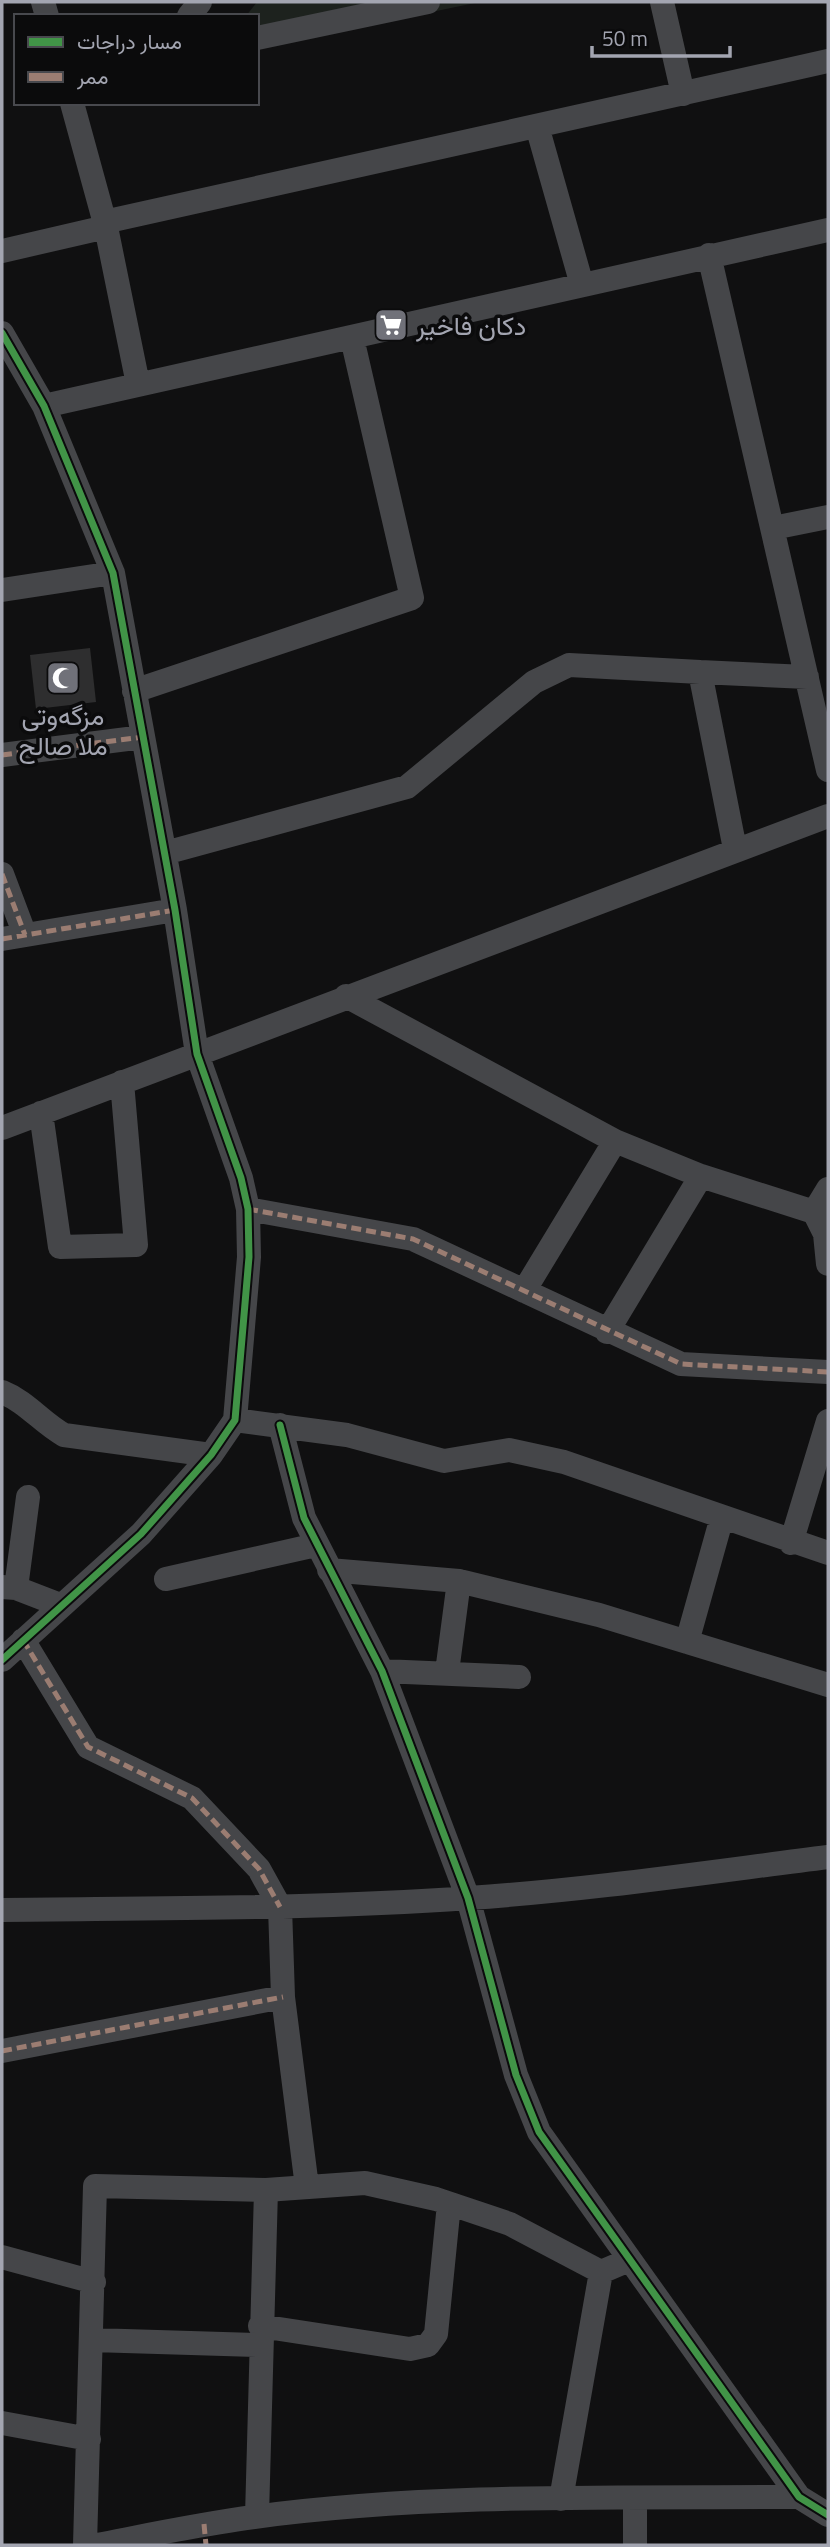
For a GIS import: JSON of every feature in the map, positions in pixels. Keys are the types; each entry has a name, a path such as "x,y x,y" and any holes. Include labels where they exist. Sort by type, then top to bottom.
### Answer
{"street":[{"path":"259,38 428,2"},
{"path":"662,2 683,94"},
{"path":"2,251 105,224 828,61"},
{"path":"73,105 105,224 138,384"},
{"path":"537,126 582,285"},
{"path":"44,406 828,230"},
{"path":"709,255 828,770"},
{"path":"2,333 44,406 113,573 175,909 197,1054 241,1178 248,1209 249,1257 235,1420 211,1455 141,1534 2,1660"},
{"path":"134,691 412,598 352,338"},
{"path":"773,528 828,517"},
{"path":"2,590 113,573"},
{"path":"165,853 407,787 534,682 569,665 807,677"},
{"path":"700,673 735,849"},
{"path":"2,755 143,737"},
{"path":"2,1128 828,816"},
{"path":"2,874 13,937 175,909"},
{"path":"346,996 615,1141 701,1176 814,1212 825,1234 828,1264"},
{"path":"41,1113 60,1247 136,1245 122,1082"},
{"path":"524,1291 615,1141"},
{"path":"607,1332 701,1176"},
{"path":"814,1212 828,1189"},
{"path":"248,1209 413,1239 607,1332 681,1364 828,1372"},
{"path":"2,1392 25,1402 50,1426 64,1435 211,1455"},
{"path":"235,1420 347,1435 444,1461 509,1450 564,1462 791,1543 828,1553"},
{"path":"791,1543 828,1421"},
{"path":"280,1425 304,1518 382,1671 468,1898 516,2075 539,2132 799,2497 828,2515"},
{"path":"28,1497 9,1588 60,1605"},
{"path":"687,1642 722,1517"},
{"path":"166,1578 316,1545"},
{"path":"329,1570 459,1581 599,1615 828,1685"},
{"path":"447,1672 459,1581"},
{"path":"23,1640 88,1747 191,1798 259,1869 280,1907 283,1997 307,2187"},
{"path":"382,1671 519,1677"},
{"path":"2,1910 280,1907 468,1898 549,1892 828,1857"},
{"path":"2,2051 283,1997"},
{"path":"85,2545 95,2186 266,2190 365,2183 449,2204 510,2224 601,2272"},
{"path":"257,2516 266,2190"},
{"path":"92,2340 260,2335 410,2349 428,2345 436,2334 449,2204"},
{"path":"2,2257 94,2282"},
{"path":"601,2272 629,2260"},
{"path":"561,2499 601,2272"},
{"path":"2,2423 89,2439"},
{"path":"97,2545 205,2534 257,2516 377,2505 561,2499 799,2497"},
{"path":"635,2498 635,2545"}],"shaded area":[{"path":"257,2 480,2 259,48 259,14 248,14"}],"building":[{"name":"مزگه‌وتی ملا صالح","path":"90,648 96,702 36,709 30,655"}],"marked path":[{"path":"2,755 143,737"},
{"path":"2,874 25,935"},
{"path":"2,939 175,910"},
{"path":"248,1209 413,1239 681,1364 828,1372"},
{"path":"23,1640 88,1747 192,1798 259,1869 280,1907"},
{"path":"2,2051 283,1997"},
{"path":"204,2524 206,2545"}],"cycle path":[{"path":"2,333 44,406 113,573 175,910 197,1054 241,1178 248,1209 249,1257 235,1420 211,1455 141,1534 2,1660"},
{"path":"280,1425 304,1518 382,1671 468,1898 516,2075 539,2132 799,2497 828,2515"}],"place":[{"name":"دكان فاخیر","path":"391,325"},
{"name":"مزگه‌وتی ملا صالح","path":"63,678"}]}
